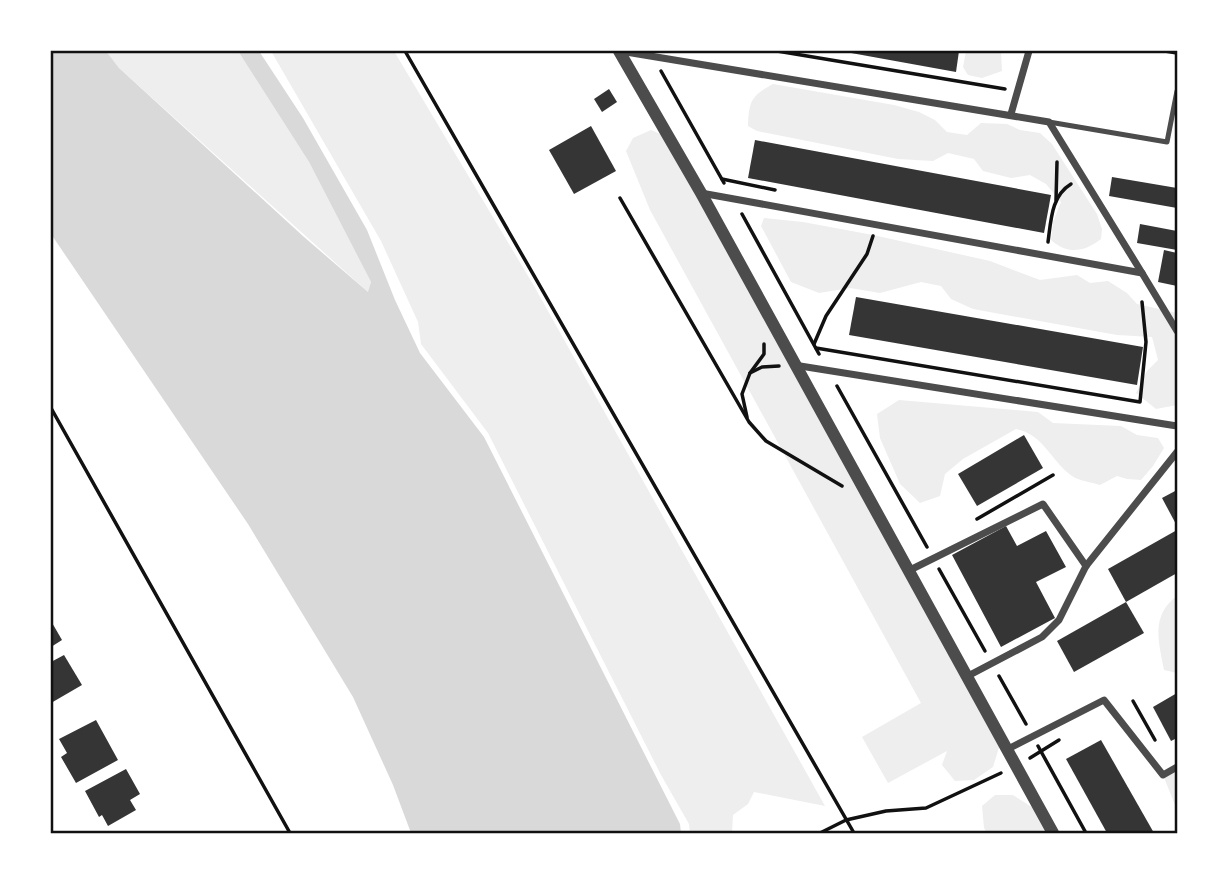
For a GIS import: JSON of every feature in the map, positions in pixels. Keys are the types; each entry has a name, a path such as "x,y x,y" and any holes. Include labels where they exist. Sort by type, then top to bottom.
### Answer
{"street":[{"path":"620,51 1049,121 1177,331"},
{"path":"620,51 1053,833"},
{"path":"1011,114 1029,51"},
{"path":"701,193 1140,272"},
{"path":"794,365 1177,426"},
{"path":"966,677 1042,636 1059,620 1086,566 1177,452"},
{"path":"908,571 1043,504 1086,566"},
{"path":"1006,750 1104,700 1163,775 1177,767"}],"lane":[{"path":"1049,121 1167,142 1177,91"}],"path":[{"path":"405,51 854,833"},
{"path":"777,51 1018,91"},
{"path":"1166,51 1177,53"},
{"path":"653,56 1086,833"},
{"path":"1048,244 1056,202 1055,175 1063,145"},
{"path":"1056,202 1062,189 1084,177"},
{"path":"620,198 748,422 766,441 847,490"},
{"path":"815,346 831,307 873,242 874,225"},
{"path":"815,346 1140,402 1146,342 1140,272"},
{"path":"748,422 742,394 750,373 761,367 794,365"},
{"path":"51,408 290,833"},
{"path":"973,522 1053,475"},
{"path":"1133,701 1158,746"},
{"path":"820,833 846,820 886,811 926,808 1015,766 1063,738"}],"shaded area":[{"path":"51,51 106,51 119,68 368,292 371,282 309,162 238,51 259,51 303,118 367,230 420,353 484,437 680,824 681,833 411,833 393,785 353,697 248,524 51,234"},
{"path":"106,51 238,51 309,162 371,282 369,293 119,68"},
{"path":"271,51 394,51 534,286 825,806 754,792 748,804 733,815 732,833 690,833 689,824 661,775 488,433 421,344 418,322 381,241"},
{"path":"966,51 1001,51 1002,71 982,78 968,75 963,67"},
{"path":"773,84 894,105 935,120 947,132 967,135 981,123 1007,124 1020,130 1040,133 1052,144 1097,214 1102,229 1101,239 1076,250 1064,248 1051,240 1053,222 1061,202 1046,184 1030,175 1011,178 983,171 974,159 948,153 933,161 898,159 757,131 748,126 751,105 760,92"},
{"path":"651,130 670,138 1001,741 993,767 974,780 955,781 942,765 947,751 888,783 862,737 921,703 650,210 626,151 633,138"},
{"path":"764,218 873,235 990,261 1040,280 1077,275 1090,283 1108,281 1127,293 1137,304 1177,313 1177,405 1156,409 1136,393 1147,371 1158,360 1152,337 1117,335 973,309 951,299 941,286 921,282 880,293 850,288 819,293 791,282 761,226"},
{"path":"899,400 1038,412 1053,423 1121,426 1137,435 1158,438 1164,448 1141,480 1117,476 1100,485 1072,476 1033,436 1016,429 963,459 945,474 940,496 920,503 900,484 880,438 877,414"},
{"path":"1177,596 1177,673 1164,670 1158,630 1163,612"},
{"path":"1177,767 1177,810 1163,775"},
{"path":"995,795 1013,795 1041,813 1053,833 987,833 982,806"}],"building":[{"path":"840,51 959,51 956,72"},
{"path":"609,89 617,102 602,112 594,99"},
{"path":"591,126 616,171 574,194 549,150"},
{"path":"755,140 1051,195 1044,233 748,178"},
{"path":"1112,177 1177,188 1177,208 1109,196"},
{"path":"1140,224 1177,231 1177,250 1137,243"},
{"path":"1164,250 1177,253 1177,286 1158,282"},
{"path":"856,297 1143,347 1137,385 849,335"},
{"path":"1024,435 1043,468 977,506 958,474"},
{"path":"1177,490 1177,526 1162,498"},
{"path":"1006,526 1017,546 1046,531 1066,567 1036,582 1055,618 1001,647 952,555"},
{"path":"1177,530 1177,573 1126,602 1108,569"},
{"path":"1126,602 1144,633 1074,672 1057,641"},
{"path":"51,621 62,640 51,647"},
{"path":"64,655 82,685 51,703 51,662"},
{"path":"1177,693 1177,738 1171,741 1153,707"},
{"path":"96,720 118,760 76,783 61,757 67,753 59,739"},
{"path":"1101,740 1154,833 1107,833 1066,759"},
{"path":"126,769 140,794 130,800 136,810 108,826 102,815 99,817 85,791"}]}
